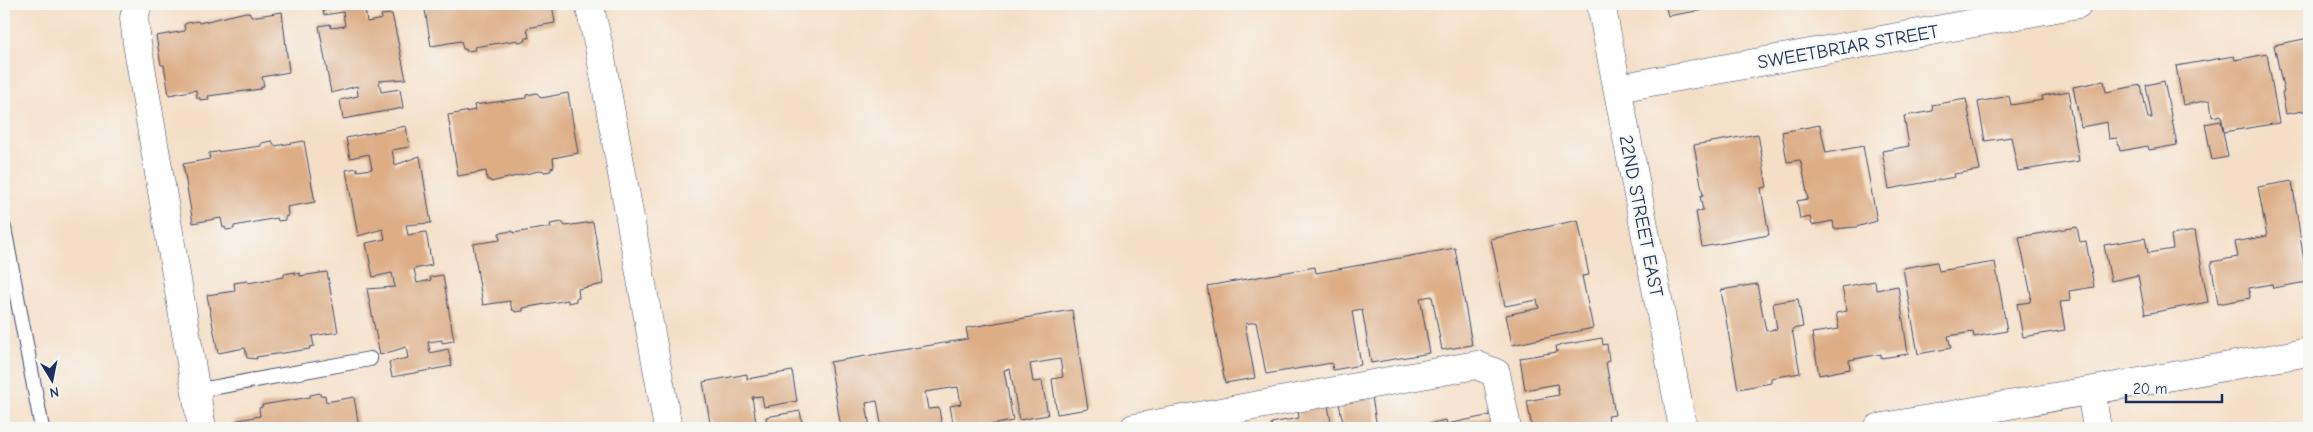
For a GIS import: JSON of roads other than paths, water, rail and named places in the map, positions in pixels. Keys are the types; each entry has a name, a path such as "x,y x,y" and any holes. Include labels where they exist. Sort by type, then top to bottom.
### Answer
{"street":[{"path":"138,4 134,18 137,44 202,428"},
{"path":"589,4 668,428"},
{"name":"22ND STREET EAST","path":"1601,4 1683,428"},
{"name":"SWEETBRIAR STREET","path":"1618,88 2078,4"},
{"path":"1878,428 2309,352"},
{"path":"1134,428 1476,365 1496,373 1507,428"},
{"path":"2091,391 2097,428"}],"lane":[{"path":"4,228 42,428"},
{"path":"195,391 370,359"}]}
